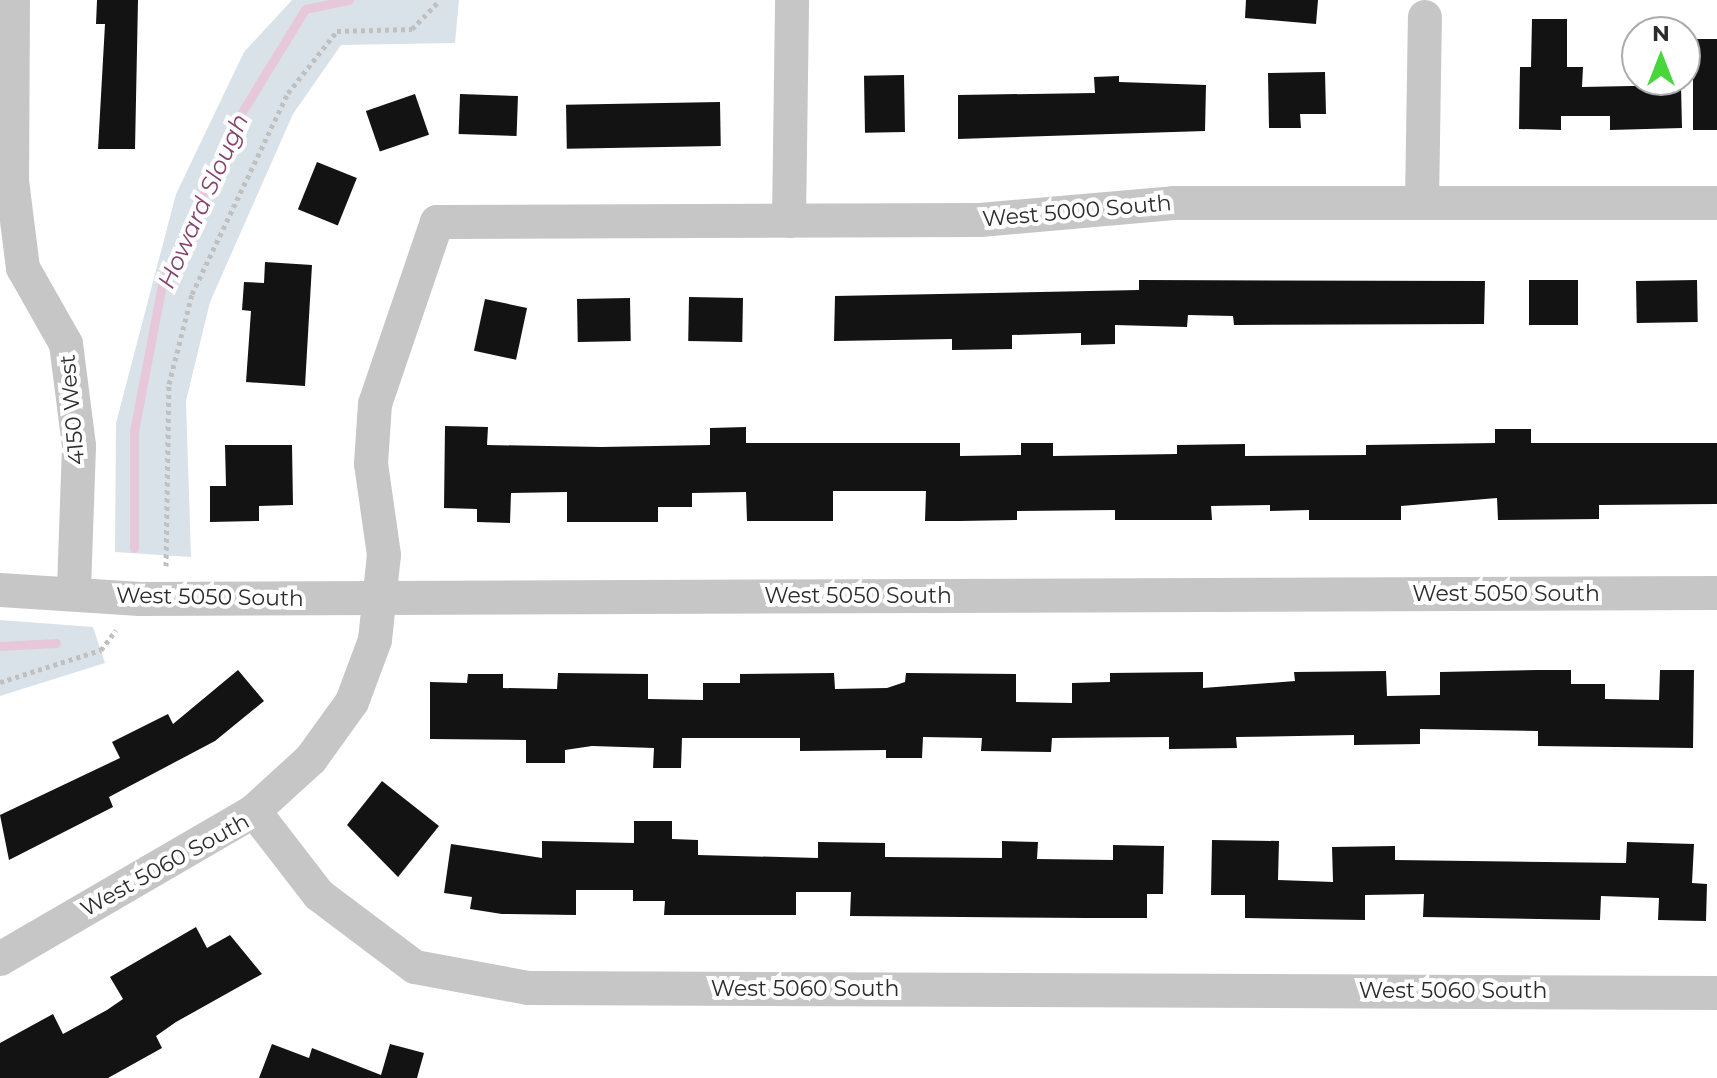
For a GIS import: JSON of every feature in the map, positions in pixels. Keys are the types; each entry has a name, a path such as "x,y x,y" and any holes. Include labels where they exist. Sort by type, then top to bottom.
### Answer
{"street":[{"name":"4150 West","path":"13,0 12,181 23,268 66,344 79,446 74,591"},
{"path":"789,221 792,0"},
{"path":"1422,203 1425,17"},
{"name":"West 5000 South","path":"382,598 384,555 371,464 375,404 437,222 980,220 1173,203 1717,203"},
{"name":"West 5050 South","path":"0,590 74,591 140,599 1717,593"},
{"path":"254,811 311,759 352,702 382,598"},
{"name":"West 5060 South","path":"0,959 254,811 319,895 415,967 528,988 1717,993"}],"path":[{"path":"166,566 169,384 192,294 288,93 337,31 412,29 440,0"},
{"path":"0,682 101,650 116,630"}],"shaded area":[{"path":"292,0 459,0 455,43 341,45 293,114 210,302 186,401 191,557 115,552 116,423 176,194 244,52"},
{"path":"0,620 93,627 105,663 0,696"}],"building":[{"path":"97,0 138,0 135,149 98,149 105,24 96,24"},
{"path":"1246,0 1318,0 1316,24 1245,18"},
{"path":"1532,19 1567,19 1567,67 1583,67 1582,87 1621,86 1621,96 1681,96 1682,128 1610,130 1610,116 1561,116 1561,130 1519,129 1520,67 1531,67"},
{"path":"1701,39 1717,39 1717,130 1693,130 1693,96 1701,96"},
{"path":"1325,72 1326,114 1300,114 1301,128 1269,128 1268,73"},
{"path":"904,75 905,132 865,133 864,76"},
{"path":"1119,76 1119,82 1206,85 1205,131 958,139 958,95 1095,93 1094,77"},
{"path":"415,94 429,135 380,152 366,111"},
{"path":"460,94 518,96 517,136 459,134"},
{"path":"720,102 721,146 567,149 566,105"},
{"path":"317,162 357,178 338,225 298,209"},
{"path":"265,262 312,265 305,386 246,382 251,311 242,310 244,282 264,283"},
{"path":"1139,280 1485,281 1484,324 1234,325 1233,316 1188,315 1187,327 1115,325 1115,344 1081,345 1081,333 1012,335 1012,349 952,350 952,339 834,341 835,296 1139,290"},
{"path":"1529,280 1578,280 1578,325 1529,325"},
{"path":"1697,280 1698,322 1637,323 1636,281"},
{"path":"689,297 743,298 742,342 688,341"},
{"path":"630,298 631,341 578,342 577,299"},
{"path":"485,299 527,308 516,360 474,351"},
{"path":"445,426 488,427 487,445 710,445 710,428 746,427 746,443 960,443 960,456 1021,455 1021,443 1053,443 1053,456 1177,454 1177,445 1245,444 1245,456 1366,455 1366,445 1495,443 1495,429 1531,429 1531,443 1717,443 1717,504 1599,505 1599,519 1498,520 1497,498 1401,506 1401,520 1309,520 1309,510 1270,511 1270,505 1211,506 1212,520 1115,520 1115,510 1017,511 1017,520 925,521 926,491 833,491 833,521 747,521 746,492 692,493 692,507 658,507 658,522 567,522 567,492 511,493 510,523 477,522 477,509 444,508"},
{"path":"225,445 292,445 293,505 259,506 259,521 210,522 210,486 226,486"},
{"path":"238,670 264,701 215,741 109,797 113,807 9,860 0,815 120,758 112,742 168,714 173,724"},
{"path":"1571,670 1571,684 1605,684 1605,699 1659,700 1660,670 1694,670 1693,748 1538,746 1538,731 1420,729 1420,744 1354,745 1354,735 1236,737 1237,748 1169,749 1169,737 1052,738 1051,752 981,751 982,738 923,737 922,758 886,758 886,750 800,751 800,738 682,738 681,768 653,768 654,748 592,746 565,750 565,763 526,763 526,740 430,739 430,682 467,683 468,674 503,674 503,688 557,689 558,673 648,674 648,699 703,700 703,683 740,683 740,674 834,673 835,689 887,688 905,682 906,673 1016,674 1016,702 1072,703 1072,683 1110,682 1110,673 1203,672 1203,688 1295,681 1294,672 1386,671 1387,696 1440,695 1440,672"},
{"path":"382,781 439,826 398,877 347,825"},
{"path":"634,821 672,821 672,839 698,840 698,855 818,858 818,842 885,843 885,857 1002,858 1002,841 1038,842 1037,859 1113,860 1113,845 1164,846 1163,894 1147,894 1147,918 1087,918 850,916 851,892 796,892 796,915 664,915 665,901 633,901 633,890 576,890 576,915 502,914 470,909 472,897 444,893 451,844 542,858 542,841 634,843"},
{"path":"1212,840 1279,841 1278,880 1333,882 1332,847 1395,846 1395,860 1626,863 1627,842 1694,844 1692,883 1707,884 1706,921 1658,920 1659,898 1601,896 1600,920 1423,917 1424,894 1365,895 1365,920 1245,918 1245,895 1211,895"},
{"path":"196,927 207,948 230,935 262,974 176,1022 156,1036 162,1048 108,1078 0,1078 0,1043 53,1014 63,1034 107,1010 123,999 110,977"},
{"path":"272,1044 309,1058 312,1048 381,1075 390,1044 424,1053 417,1078 259,1078"}],"waterway":[{"name":"Howard Slough","path":"134,548 134,431 163,279 242,112 305,9 349,0"},
{"path":"0,646 56,643"}]}
